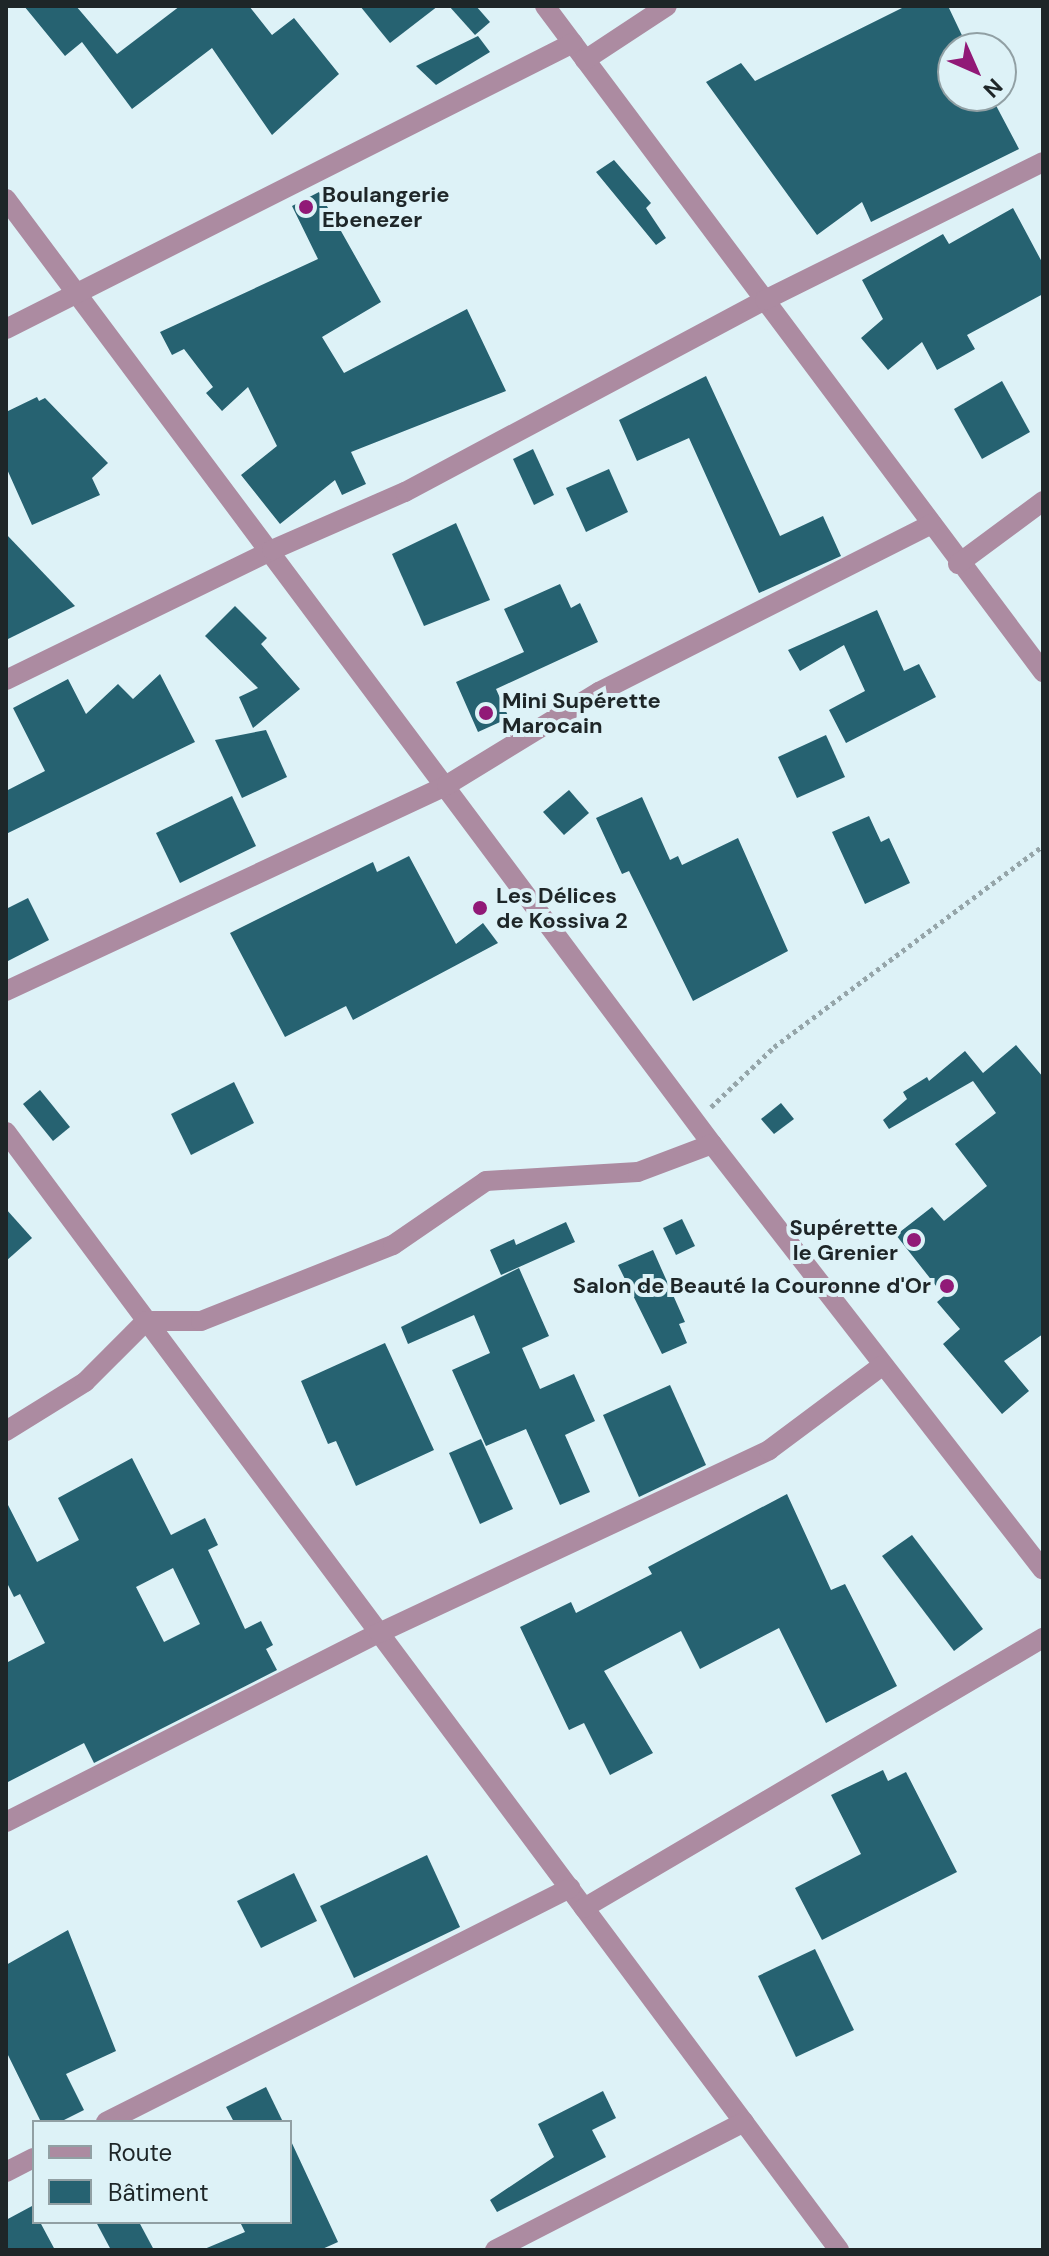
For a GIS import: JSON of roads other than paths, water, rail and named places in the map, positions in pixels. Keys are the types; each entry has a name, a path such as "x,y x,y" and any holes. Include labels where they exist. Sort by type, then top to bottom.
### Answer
{"street":[{"path":"545,6 932,524 958,564 1043,672"},
{"path":"6,329 667,6"},
{"path":"6,680 272,550 405,492 765,300 1043,162"},
{"path":"6,199 272,550 712,1144 1043,1570"},
{"path":"958,564 1043,501"},
{"path":"6,991 447,785 599,692 932,524"},
{"path":"6,1132 839,2250"},
{"path":"6,1431 85,1382 146,1321 201,1321 393,1245 486,1181 638,1172 712,1144"},
{"path":"6,1822 379,1633 769,1450 883,1365"},
{"path":"584,1908 1043,1638"},
{"path":"110,2120 570,1888"},
{"path":"495,2250 744,2122"},
{"path":"6,2172 32,2159"}],"place":[{"name":"Boulangerie Ebenezer","path":"306,207"},
{"name":"Mini Supérette Marocain","path":"486,713"},
{"name":"Les Délices de Kossiva 2","path":"480,908"},
{"name":"Supérette le Grenier","path":"914,1240"},
{"name":"Salon de Beauté la Couronne d'Or","path":"947,1286"}]}
